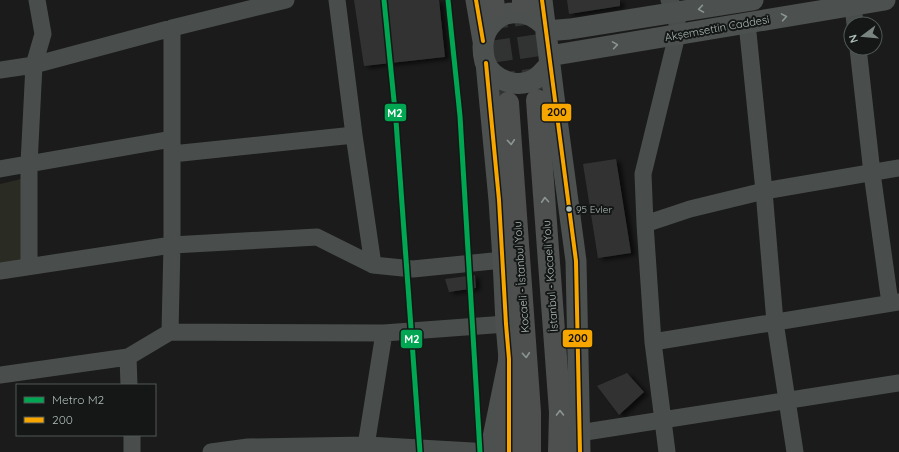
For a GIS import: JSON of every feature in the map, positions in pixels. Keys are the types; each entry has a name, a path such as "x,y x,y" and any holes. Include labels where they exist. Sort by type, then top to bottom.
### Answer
{"highway":[{"name":"İstanbul - Kocaeli Yolu","path":"546,98 560,412 560,452"},
{"name":"Kocaeli - İstanbul Yolu","path":"508,103 530,412 530,452"},
{"path":"509,359 509,452"}],"main road":[{"path":"547,0 554,10 568,22 580,27"},
{"name":"Akşemsettin Caddesi","path":"549,60 585,50 748,23 854,15 885,0"},
{"path":"529,1 546,28 549,60 546,98 576,260 579,442"},
{"name":"Akşemsettin Caddesi","path":"546,28 580,27 673,6 744,1"},
{"path":"487,2 483,52 486,63 499,200 509,359 490,452"},
{"path":"483,41 487,30 494,21 504,15 515,12 526,13 537,18 546,28"},
{"path":"546,98 568,66 585,50"},
{"path":"486,63 492,72 501,79 512,83 523,83 534,80 543,73 549,60"}],"street":[{"path":"29,266 29,164 34,65 43,34 37,0"},
{"path":"0,70 34,65 172,28 286,0"},
{"path":"337,0 354,135 373,265"},
{"path":"667,452 653,342 643,174 677,35 673,6"},
{"path":"748,23 775,322 795,452"},
{"path":"170,332 172,245 172,28"},
{"path":"653,342 895,303 872,173 859,56"},
{"path":"0,169 29,164 172,147 354,135"},
{"path":"645,224 690,209 764,191 899,168"},
{"path":"0,271 172,245 317,237 373,265 413,269 503,260"},
{"path":"0,375 128,357 170,332 384,333 506,324"},
{"path":"366,448 384,333"},
{"path":"128,357 129,384"},
{"path":"579,442 663,420 899,383"},
{"path":"132,436 132,452"},
{"path":"212,452 248,447 366,448 490,452"}],"shaded area":[{"path":"25,178 23,267 0,271 0,184"}],"building":[{"path":"354,0 439,0 445,57 364,66"},
{"path":"567,0 620,0 620,6 569,14"},
{"path":"616,159 631,253 598,258 583,164"},
{"path":"475,275 476,288 449,292 445,279"},
{"path":"627,373 644,392 619,415 597,386"}],"tunnel":[{"path":"523,3 537,97"},
{"path":"494,7 508,103"}],"metro line":[{"name":"M2","path":"384,0 396,121 420,452"},
{"name":"M2","path":"448,0 460,116 480,452"}],"transit line":[{"name":"200","path":"476,0 483,41"},
{"name":"200","path":"542,0 576,261 580,452"},
{"name":"200","path":"486,63 499,200 509,359 509,452"}],"place":[{"name":"95 Evler","path":"569,209"}]}
